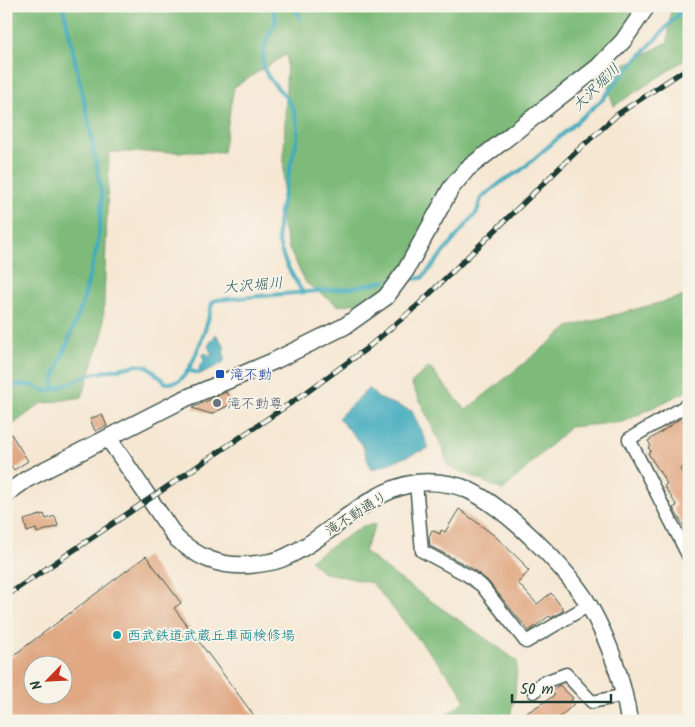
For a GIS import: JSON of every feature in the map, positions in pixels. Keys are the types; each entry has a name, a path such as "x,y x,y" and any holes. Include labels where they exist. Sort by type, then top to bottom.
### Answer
{"street":[{"path":"6,494 27,479 184,399 258,368 340,328 386,297 406,270 451,188 467,169 598,67 623,41 647,6"},
{"path":"687,408 629,438 689,557"},
{"name":"滝不動通り","path":"108,439 176,538 190,550 221,564 262,564 281,559 375,499 416,483 437,482 462,488 497,509 533,538 562,569 589,605 615,660 625,695 629,721"},
{"path":"416,483 422,551 467,575 482,586 526,642 589,605"},
{"path":"534,692 542,683 566,674 592,702 625,695"}],"green space":[{"path":"6,6 647,6 623,41 467,169 386,297 339,306 306,283 289,249 282,223 287,54 234,87 223,152 109,152 103,332 82,397 40,404 6,430"},
{"path":"671,6 689,6 689,57 614,106 604,76 668,42"},
{"path":"689,295 689,390 623,422 570,427 503,490 448,466 443,449 411,383 429,367 466,410 569,327"},
{"path":"376,524 364,551 401,580 517,661 515,694 509,721 439,721 465,701 459,688 372,583 322,572 310,560 363,526"}],"water":[{"path":"216,334 225,347 223,363 198,375 200,365 204,361 202,355 206,353 211,357 212,355 208,346"},
{"path":"369,388 378,398 412,411 429,448 371,470 362,444 338,418"}],"building":[{"path":"226,392 232,404 211,414 192,408"},
{"path":"102,414 107,426 95,431 90,419"},
{"path":"681,418 689,431 689,464 680,469 689,485 689,535 673,508 677,506 664,486 667,484 648,453 651,451 648,448 651,446 648,441"},
{"path":"6,426 28,461 14,470 6,459"},
{"path":"459,509 495,536 524,564 529,571 518,583 537,604 551,593 564,610 551,618 549,616 529,631 487,580 470,567 430,546 429,537 432,530 440,534 441,530 445,532"},
{"path":"44,514 46,519 55,516 58,526 37,533 36,529 27,532 24,520"},
{"name":"西武鉄道武蔵丘車両検修場","path":"146,556 181,603 174,608 258,721 6,721 6,661"},
{"path":"559,685 573,698 571,700 574,704 561,716 553,721 514,721 555,695 551,692"}],"waterway":[{"path":"53,390 54,378 81,308 98,244 102,197 89,123 63,6"},
{"path":"272,6 276,21 266,43 263,59 265,70 270,80 294,110 298,126 298,135 278,224 278,234 285,262 302,291"},
{"path":"293,6 301,19"},
{"name":"大沢堀川","path":"412,279 422,278 477,212 481,198 504,180 520,171 603,99 686,6"},
{"name":"大沢堀川","path":"6,389 17,385 32,385 45,391 53,390 92,374 138,365 147,366 166,383 176,382 186,373 196,355 212,303 216,300 352,288 385,281"},
{"path":"187,370 198,373"}],"railway":[{"path":"6,596 307,392 366,349 418,305 578,150 618,114 689,67"}],"place":[{"name":"滝不動","path":"220,374"},
{"name":"滝不動尊","path":"217,403"},
{"name":"西武鉄道武蔵丘車両検修場","path":"117,635"}]}
